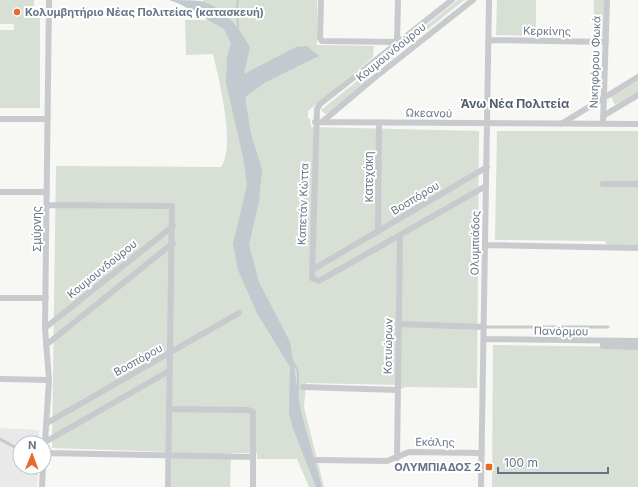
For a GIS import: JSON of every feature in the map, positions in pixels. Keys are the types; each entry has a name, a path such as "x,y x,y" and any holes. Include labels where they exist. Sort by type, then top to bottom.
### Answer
{"street":[{"name":"Σμύρνης","path":"46,435 49,380 45,328 49,0"},
{"path":"321,0 321,40 397,42 398,0"},
{"name":"Κουμουνδούρου","path":"315,122 316,112 320,104 452,0"},
{"name":"Κουμουνδούρου","path":"322,122 472,0"},
{"name":"Ολυμπιάδος","path":"481,487 489,0"},
{"name":"Νικηφόρου Φωκά","path":"603,124 607,0"},
{"name":"Κερκίνης","path":"488,40 606,42"},
{"path":"561,124 638,77"},
{"path":"603,116 638,95"},
{"path":"0,119 48,119"},
{"name":"Ωκεανού","path":"315,122 638,124"},
{"name":"Καπετάν Κώττα","path":"312,270 315,122"},
{"name":"Κατεχάκη","path":"378,232 379,123"},
{"name":"Βοσπόρου","path":"312,270 487,167"},
{"path":"603,184 638,184"},
{"path":"312,270 312,278 319,281 486,186"},
{"path":"0,192 46,192"},
{"path":"47,206 172,206 173,243 169,371 170,409 168,487"},
{"name":"Κουμουνδούρου","path":"45,328 173,226"},
{"name":"Κοτυώρων","path":"397,458 400,235"},
{"path":"46,345 173,243"},
{"path":"485,245 638,248"},
{"path":"0,298 46,298"},
{"name":"Βοσπόρου","path":"47,423 239,313"},
{"path":"398,324 484,327"},
{"name":"Πανόρμου","path":"484,339 638,341"},
{"path":"603,341 602,346 638,347"},
{"path":"52,438 169,371"},
{"path":"0,379 49,380"},
{"path":"303,387 397,390"},
{"path":"170,409 253,412 253,487"},
{"name":"Εκάλης","path":"317,460 387,461 408,452 482,453"},
{"path":"52,453 253,457"},
{"path":"42,487 43,475"}],"lane":[{"path":"484,327 608,328"},
{"path":"0,439 12,446"}],"shaded area":[{"path":"0,0 34,0 34,18 40,18 40,108 0,108 0,30 14,30 14,24 0,24"},
{"path":"169,0 201,1 224,13 236,26 250,47 244,74 296,47 307,46 319,56 266,82 245,97 251,134 262,169 259,201 249,245 259,282 290,342 301,412 322,487 316,487 292,426 289,413 290,367 257,313 238,270 233,244 247,185 243,157 226,83 227,57 231,44 224,29 180,4"},
{"path":"203,0 317,0 317,45 374,46 373,57 308,111 308,118 310,119 311,127 479,131 477,391 477,388 406,387 401,389 401,385 306,383 304,407 324,487 309,487 297,459 257,459 257,453 231,453 230,487 171,487 172,452 52,448 56,166 221,167 225,157 227,129 213,54 186,55 185,20 207,20"},
{"path":"458,0 467,0 463,1 369,77 330,112 325,114 321,110"},
{"path":"497,0 536,0 536,36 496,35"},
{"path":"594,0 605,0 604,37 593,37"},
{"path":"638,81 638,92 615,105 611,96"},
{"path":"497,131 638,131 638,246 609,246 604,241 495,240"},
{"path":"493,345 638,347 638,487 492,487"},
{"path":"0,428 39,430 39,435 12,435 12,475 38,475 37,487 0,487"}],"waterway":[{"path":"238,0 238,29"},
{"path":"293,362 298,371 298,392"}],"place":[{"name":"Κολυμβητήριο Νέας Πολιτείας (κατασκευή)","path":"17,12"},
{"name":"ΟΛΥΜΠΙΑΔΟΣ 2","path":"489,467"}],"district":[{"name":"Άνω Νέα Πολιτεία","path":"515,103"}]}
